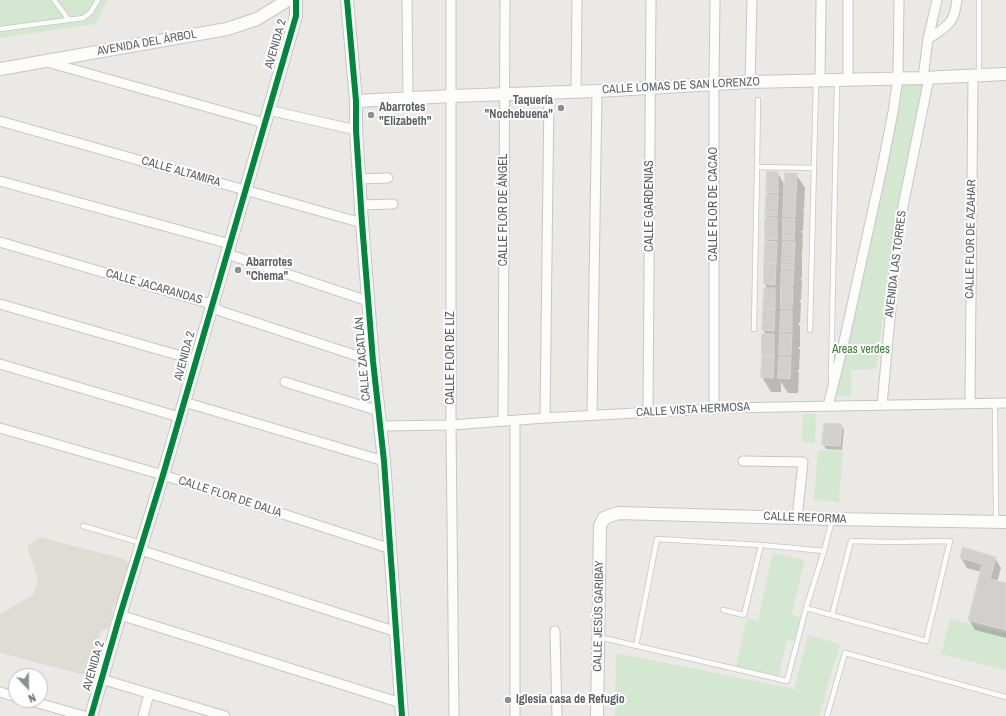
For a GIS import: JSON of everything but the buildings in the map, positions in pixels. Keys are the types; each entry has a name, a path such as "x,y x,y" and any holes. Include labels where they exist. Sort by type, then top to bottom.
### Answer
{"street":[{"name":"AVENIDA DEL ÁRBOL","path":"0,69 227,29 257,18 288,0"},
{"name":"AVENIDA 2","path":"90,716 163,475 211,304 296,16 296,0"},
{"name":"CALLE ZACATLÁN","path":"347,0 356,101 356,130 362,223 373,361 384,461 402,716"},
{"path":"407,0 408,98"},
{"name":"CALLE FLOR DE LIZ","path":"451,0 451,425 454,716"},
{"name":"CALLE FLOR DE ÁNGEL","path":"504,421 505,0"},
{"path":"576,92 577,0"},
{"name":"CALLE GARDENIAS","path":"648,412 651,0"},
{"name":"CALLE FLOR DE CACAO","path":"714,409 714,84 716,0"},
{"path":"750,82 752,0"},
{"path":"818,81 821,0"},
{"path":"842,80 848,0"},
{"path":"828,406 843,346 893,112 898,78 899,0"},
{"name":"AVENIDA LAS TORRES","path":"882,405 898,231 926,78 928,39 937,0"},
{"path":"928,39 950,24 956,12 957,0"},
{"path":"45,62 264,122"},
{"name":"CALLE LOMAS DE SAN LORENZO","path":"356,101 597,91 750,82 926,78 1006,74"},
{"name":"CALLE FLOR DE AZAHAR","path":"970,403 976,76"},
{"path":"592,415 597,91"},
{"path":"545,418 549,93"},
{"path":"268,110 356,130"},
{"name":"CALLE ALTAMIRA","path":"0,121 362,223"},
{"path":"359,179 388,178"},
{"path":"0,181 228,249 368,301"},
{"path":"362,205 393,204"},
{"name":"CALLE JACARANDAS","path":"0,242 211,304 220,311 373,361"},
{"path":"0,304 195,360"},
{"path":"0,364 179,417"},
{"path":"285,382 379,411"},
{"path":"184,402 384,461"},
{"name":"CALLE VISTA HERMOSA","path":"380,426 451,425 592,415 714,409 1006,402"},
{"path":"515,420 515,716"},
{"name":"CALLE FLOR DE DALIA","path":"0,428 163,475 391,549"},
{"path":"743,461 803,462 797,518"},
{"name":"CALLE REFORMA","path":"604,518 618,513 1001,522"},
{"name":"CALLE JESÚS GARIBAY","path":"597,716 600,526 604,518"},
{"path":"141,547 397,632"},
{"path":"120,615 401,703"},
{"path":"555,631 557,716"},
{"path":"101,679 223,716"},
{"path":"142,716 149,694"},
{"path":"48,706 84,716"}],"lane":[{"path":"54,0 69,20"},
{"path":"0,29 83,18 90,13 98,0"},
{"path":"976,76 979,0"},
{"path":"831,391 842,80"},
{"path":"810,330 814,168 818,81"},
{"path":"754,329 758,100"},
{"path":"757,167 814,168"},
{"path":"995,403 1001,522"},
{"path":"599,637 787,681 806,608 824,551 832,519"},
{"path":"83,526 141,547"},
{"path":"636,646 657,539 761,545 824,551"},
{"path":"806,608 926,641 950,541 851,541 832,615"},
{"path":"723,610 744,615 761,545"},
{"path":"827,716 845,653 1006,697"}],"shaded area":[{"path":"39,537 124,559 131,567 120,604 114,605 108,628 101,631 88,676 0,653 0,614 33,595 38,580 27,546"}],"green space":[{"path":"0,0 107,0 96,24 0,38"},
{"name":"Areas verdes","path":"924,79 893,244 876,369 851,370 851,396 833,397 898,114 897,80"},
{"path":"803,414 816,414 815,443 802,442"},
{"path":"818,450 843,451 839,502 814,500"},
{"path":"773,553 804,560 792,615 801,618 796,641 787,640 779,676 736,666 747,618 758,620"},
{"path":"950,619 1006,633 1006,670 941,654"},
{"path":"808,635 840,644 819,716 615,716 616,653 794,689"}],"cycle path":[{"path":"91,716 163,475 296,16 296,0"},
{"path":"347,0 356,101 356,130 362,223 373,361 384,461 402,716"}],"place":[{"name":"Taquería \"Nochebuena\"","path":"561,108"},
{"name":"Abarrotes \"Elizabeth\"","path":"371,115"},
{"name":"Abarrotes \"Chema\"","path":"238,270"},
{"name":"Iglesia casa de Refugio","path":"508,700"}]}
